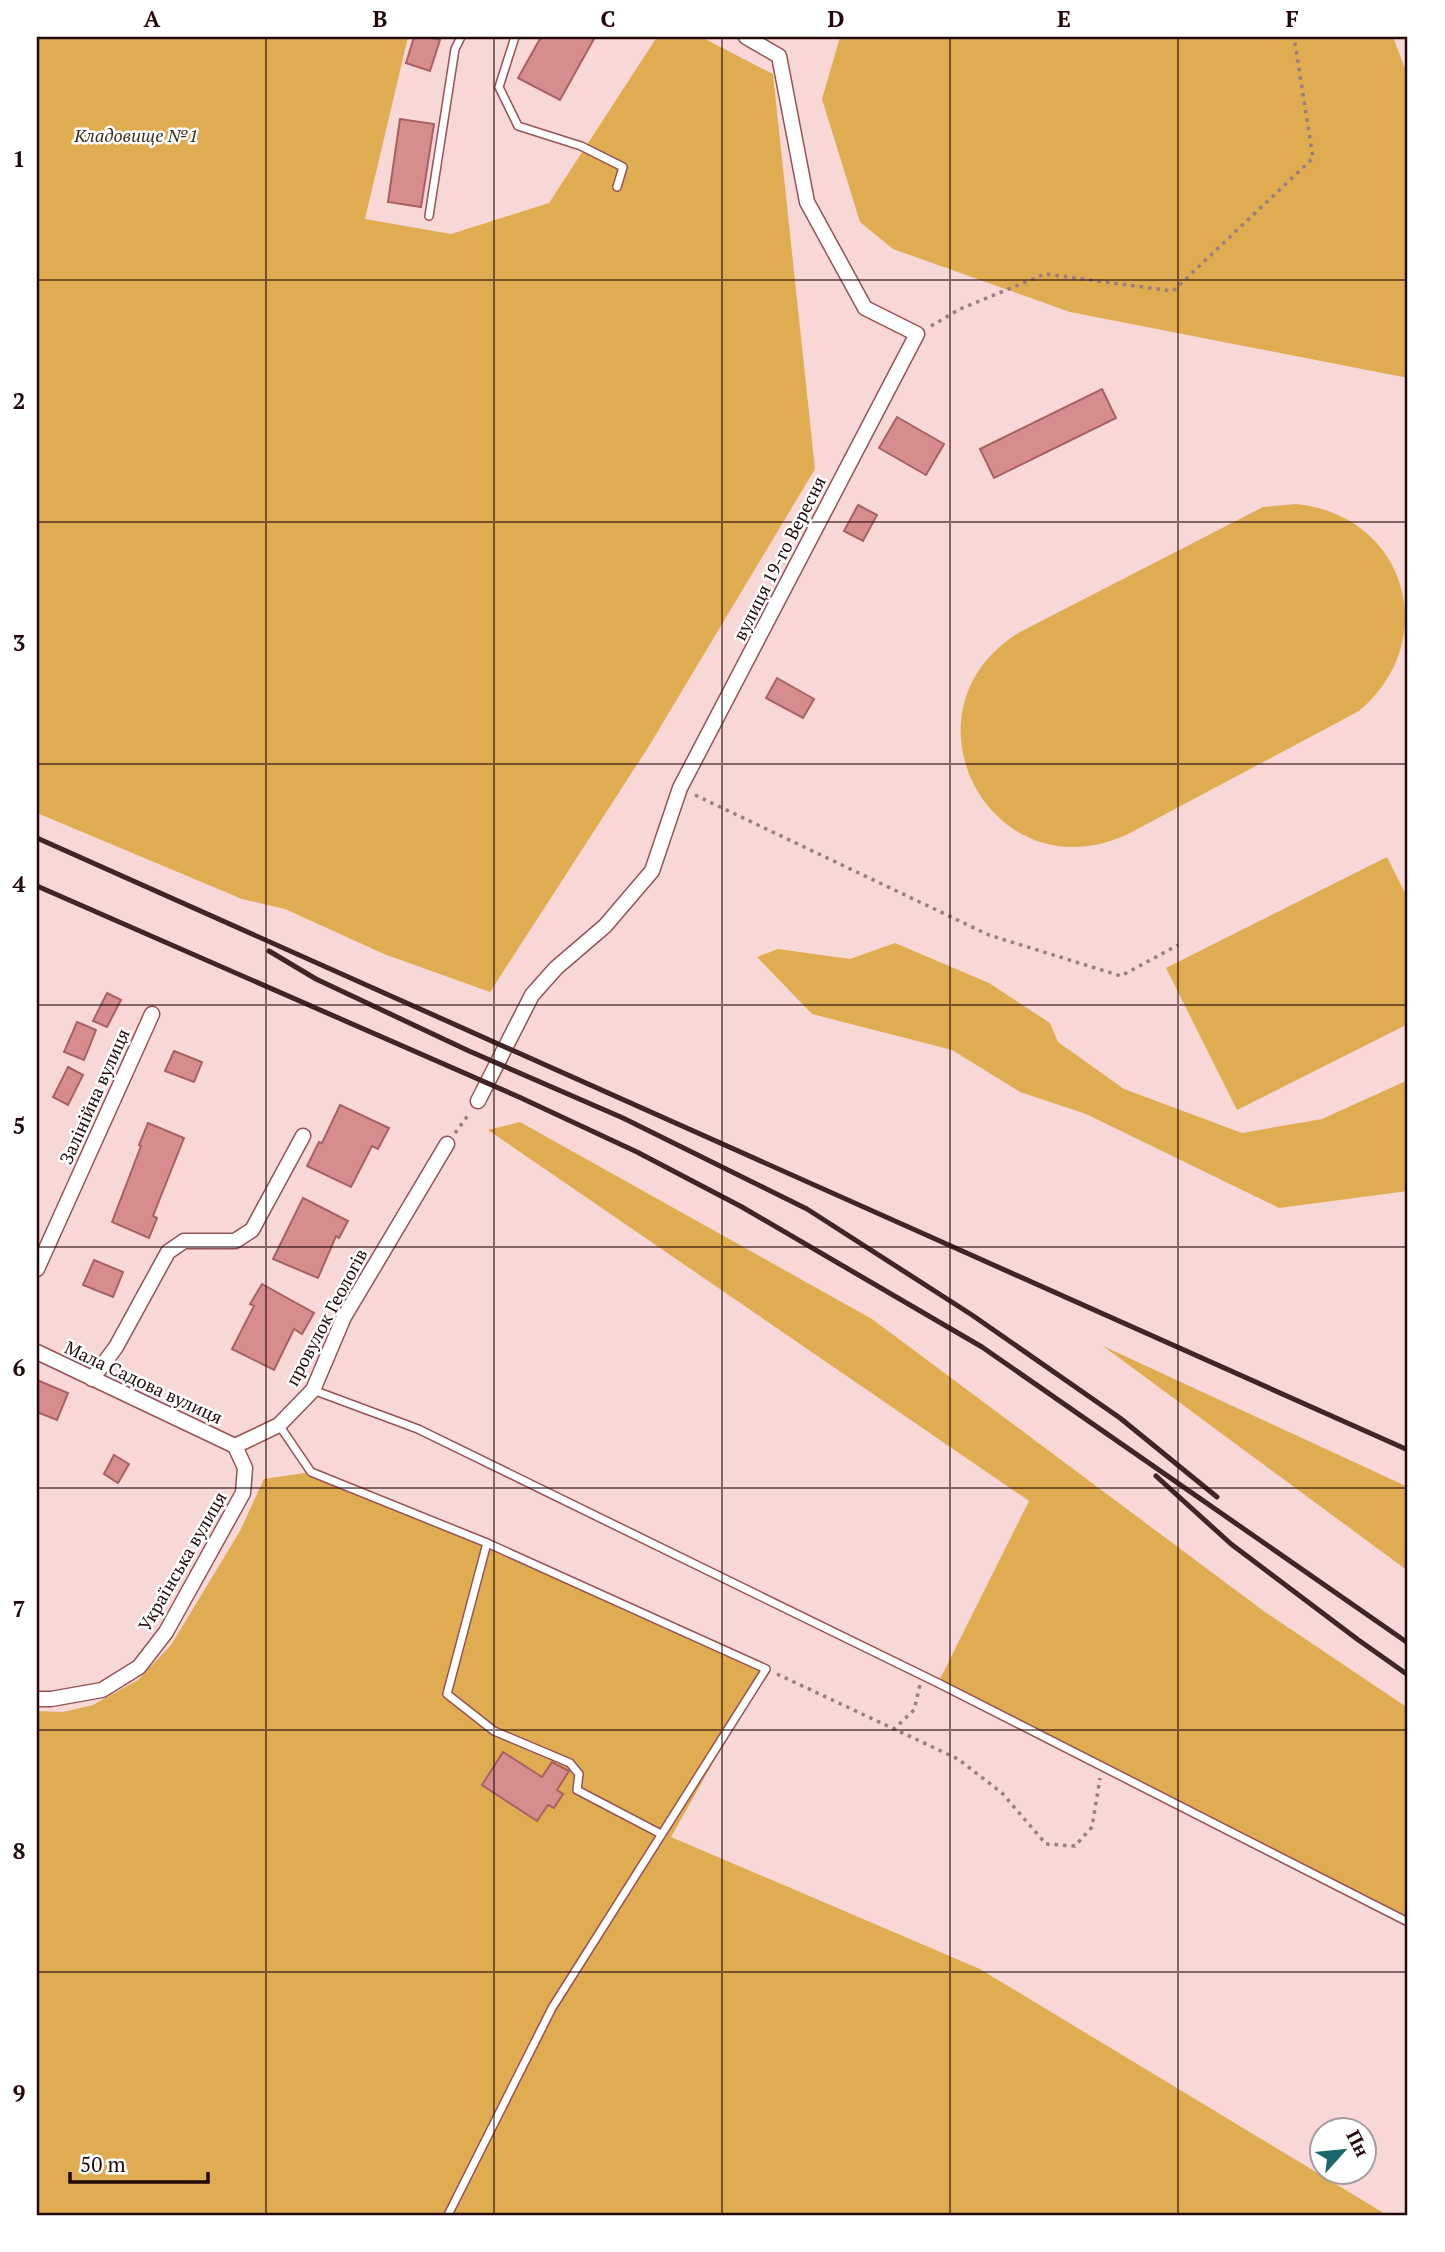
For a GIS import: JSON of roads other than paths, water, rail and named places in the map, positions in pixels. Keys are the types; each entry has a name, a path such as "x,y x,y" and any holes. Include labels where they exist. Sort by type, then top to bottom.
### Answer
{"street":[{"name":"вулиця 19-го Вересня","path":"478,1101 532,995 556,968 605,926 652,871 680,788 917,334 865,308 807,202 779,56 746,37"},
{"name":"Залінійна вулиця","path":"37,1269 152,1014"},
{"path":"92,1379 116,1347 168,1252 184,1241 235,1241 252,1230 303,1136"},
{"name":"провулок Геологів","path":"235,1446 279,1425 313,1390 344,1317 447,1144"},
{"name":"Мала Садова вулиця","path":"37,1352 235,1446"},
{"name":"Українська вулиця","path":"37,1699 103,1690 139,1667 166,1632 243,1493 245,1468 235,1446"}],"lane":[{"path":"429,216 455,49 461,37"},
{"path":"515,37 499,87 518,126 581,146 623,167 617,187"},
{"path":"313,1390 418,1429 922,1675 1408,1922"},
{"path":"279,1425 311,1472 487,1543 766,1669 552,2008 448,2215"},
{"path":"487,1543 447,1694 494,1731 570,1763 579,1774 577,1790 661,1834"}],"railway":[{"path":"37,838 1408,1450"},
{"path":"37,886 519,1097 637,1152 742,1207 982,1347 1408,1643"},
{"path":"269,951 316,979 469,1051 623,1118 807,1209 972,1315 1120,1418 1217,1497"},
{"path":"1156,1476 1231,1544 1408,1675"}],"park label":[{"name":"Кладовище №1","path":"136,135"}]}
